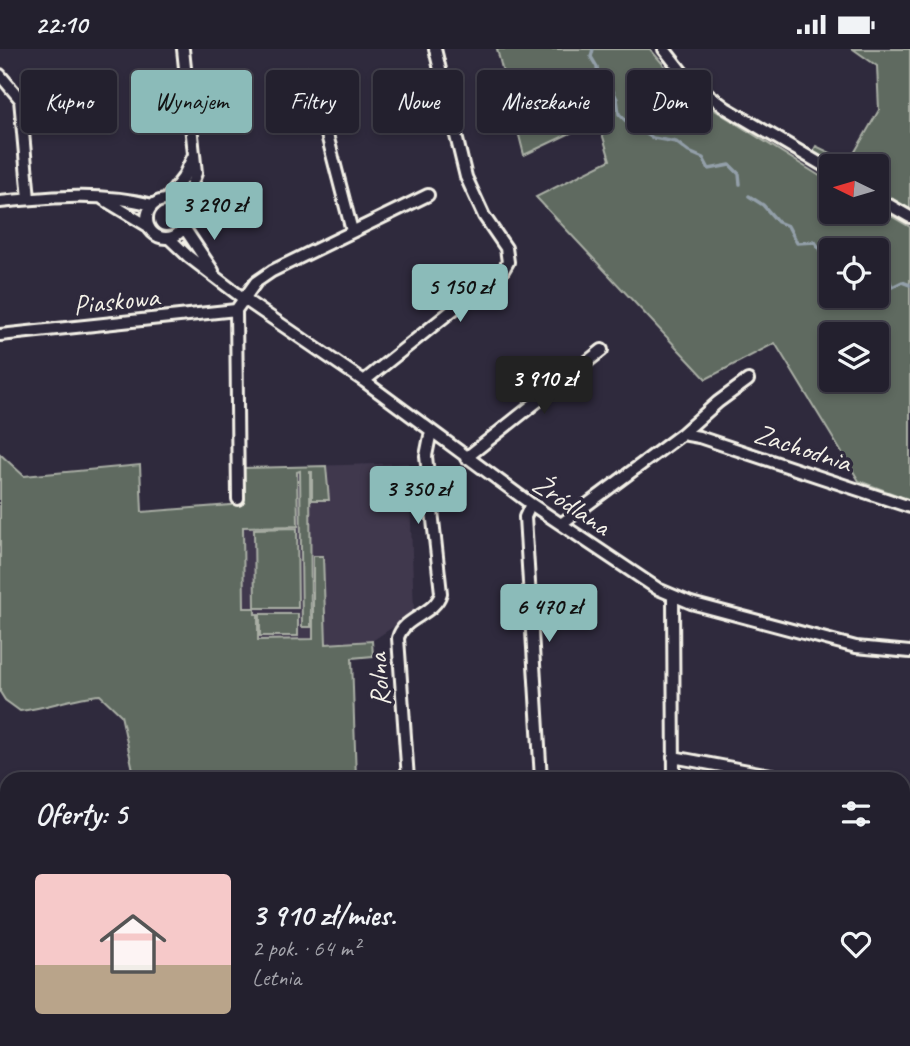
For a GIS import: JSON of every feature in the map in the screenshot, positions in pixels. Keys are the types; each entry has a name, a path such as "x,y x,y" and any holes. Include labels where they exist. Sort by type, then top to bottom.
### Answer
{"street":[{"path":"182,209 196,173 183,49"},
{"path":"364,381 505,269 508,263 506,248 484,216 466,177 435,49"},
{"path":"664,49 685,76 726,108 819,163"},
{"path":"0,75 20,99 29,199"},
{"path":"327,133 352,231"},
{"path":"0,202 66,196 103,199 120,197 153,205 166,200 183,178 193,157"},
{"path":"238,499 236,310 256,282 272,271 428,195"},
{"path":"103,199 148,226 156,236 169,238 178,234 185,217 175,202 166,200"},
{"path":"148,226 147,215 153,205"},
{"path":"889,205 910,217"},
{"name":"Źródlana","path":"183,226 216,277"},
{"name":"Źródlana","path":"169,238 189,257 244,299 364,381 466,458 638,577 673,596 856,647 910,652"},
{"name":"Piaskowa","path":"0,335 236,310"},
{"path":"466,458 602,350"},
{"name":"Zachodnia","path":"561,524 682,434 718,401 748,380"},
{"name":"Rolna","path":"408,772 398,638 401,629 439,601 441,593 426,456 431,431"},
{"name":"Zachodnia","path":"682,434 699,437 910,507"},
{"path":"531,504 525,517 541,772"},
{"path":"673,596 674,772"},
{"path":"673,757 754,772"}],"shaded area":[{"path":"409,463 414,613 372,641 244,648 243,468"}],"green space":[{"path":"497,49 650,49 668,70 627,70 627,133 711,133 711,108 819,175 819,224 889,224 889,215 910,227 910,500 859,481 775,343 706,379 536,197 610,160 602,133 613,133 613,70 502,70"},
{"path":"853,49 910,49 910,210 889,197 889,154 854,154 879,110 877,66"},
{"path":"518,133 571,133 524,155"},
{"path":"816,146 832,154 819,154 819,157 812,153"},
{"path":"0,454 24,476 140,465 142,512 243,504 243,468 326,466 329,500 312,500 310,472 311,627 302,627 300,471 297,472 298,526 243,527 244,608 255,608 255,614 258,614 258,640 313,639 313,556 323,556 326,644 372,641 373,656 352,658 356,772 133,772 121,715 100,695 20,711 5,700 0,692"},
{"path":"297,528 298,608 255,608 254,529"},
{"path":"260,614 298,614 298,636 260,636"}],"waterway":[{"path":"593,49 591,57 597,67 598,81 610,85 617,99 619,114 628,123 653,138 676,142 703,158 709,169 730,165 739,174 740,184"},
{"path":"749,196 763,205 778,222 788,226 797,243 815,242 819,248"},
{"path":"889,279 892,287 902,282 910,285"}]}
